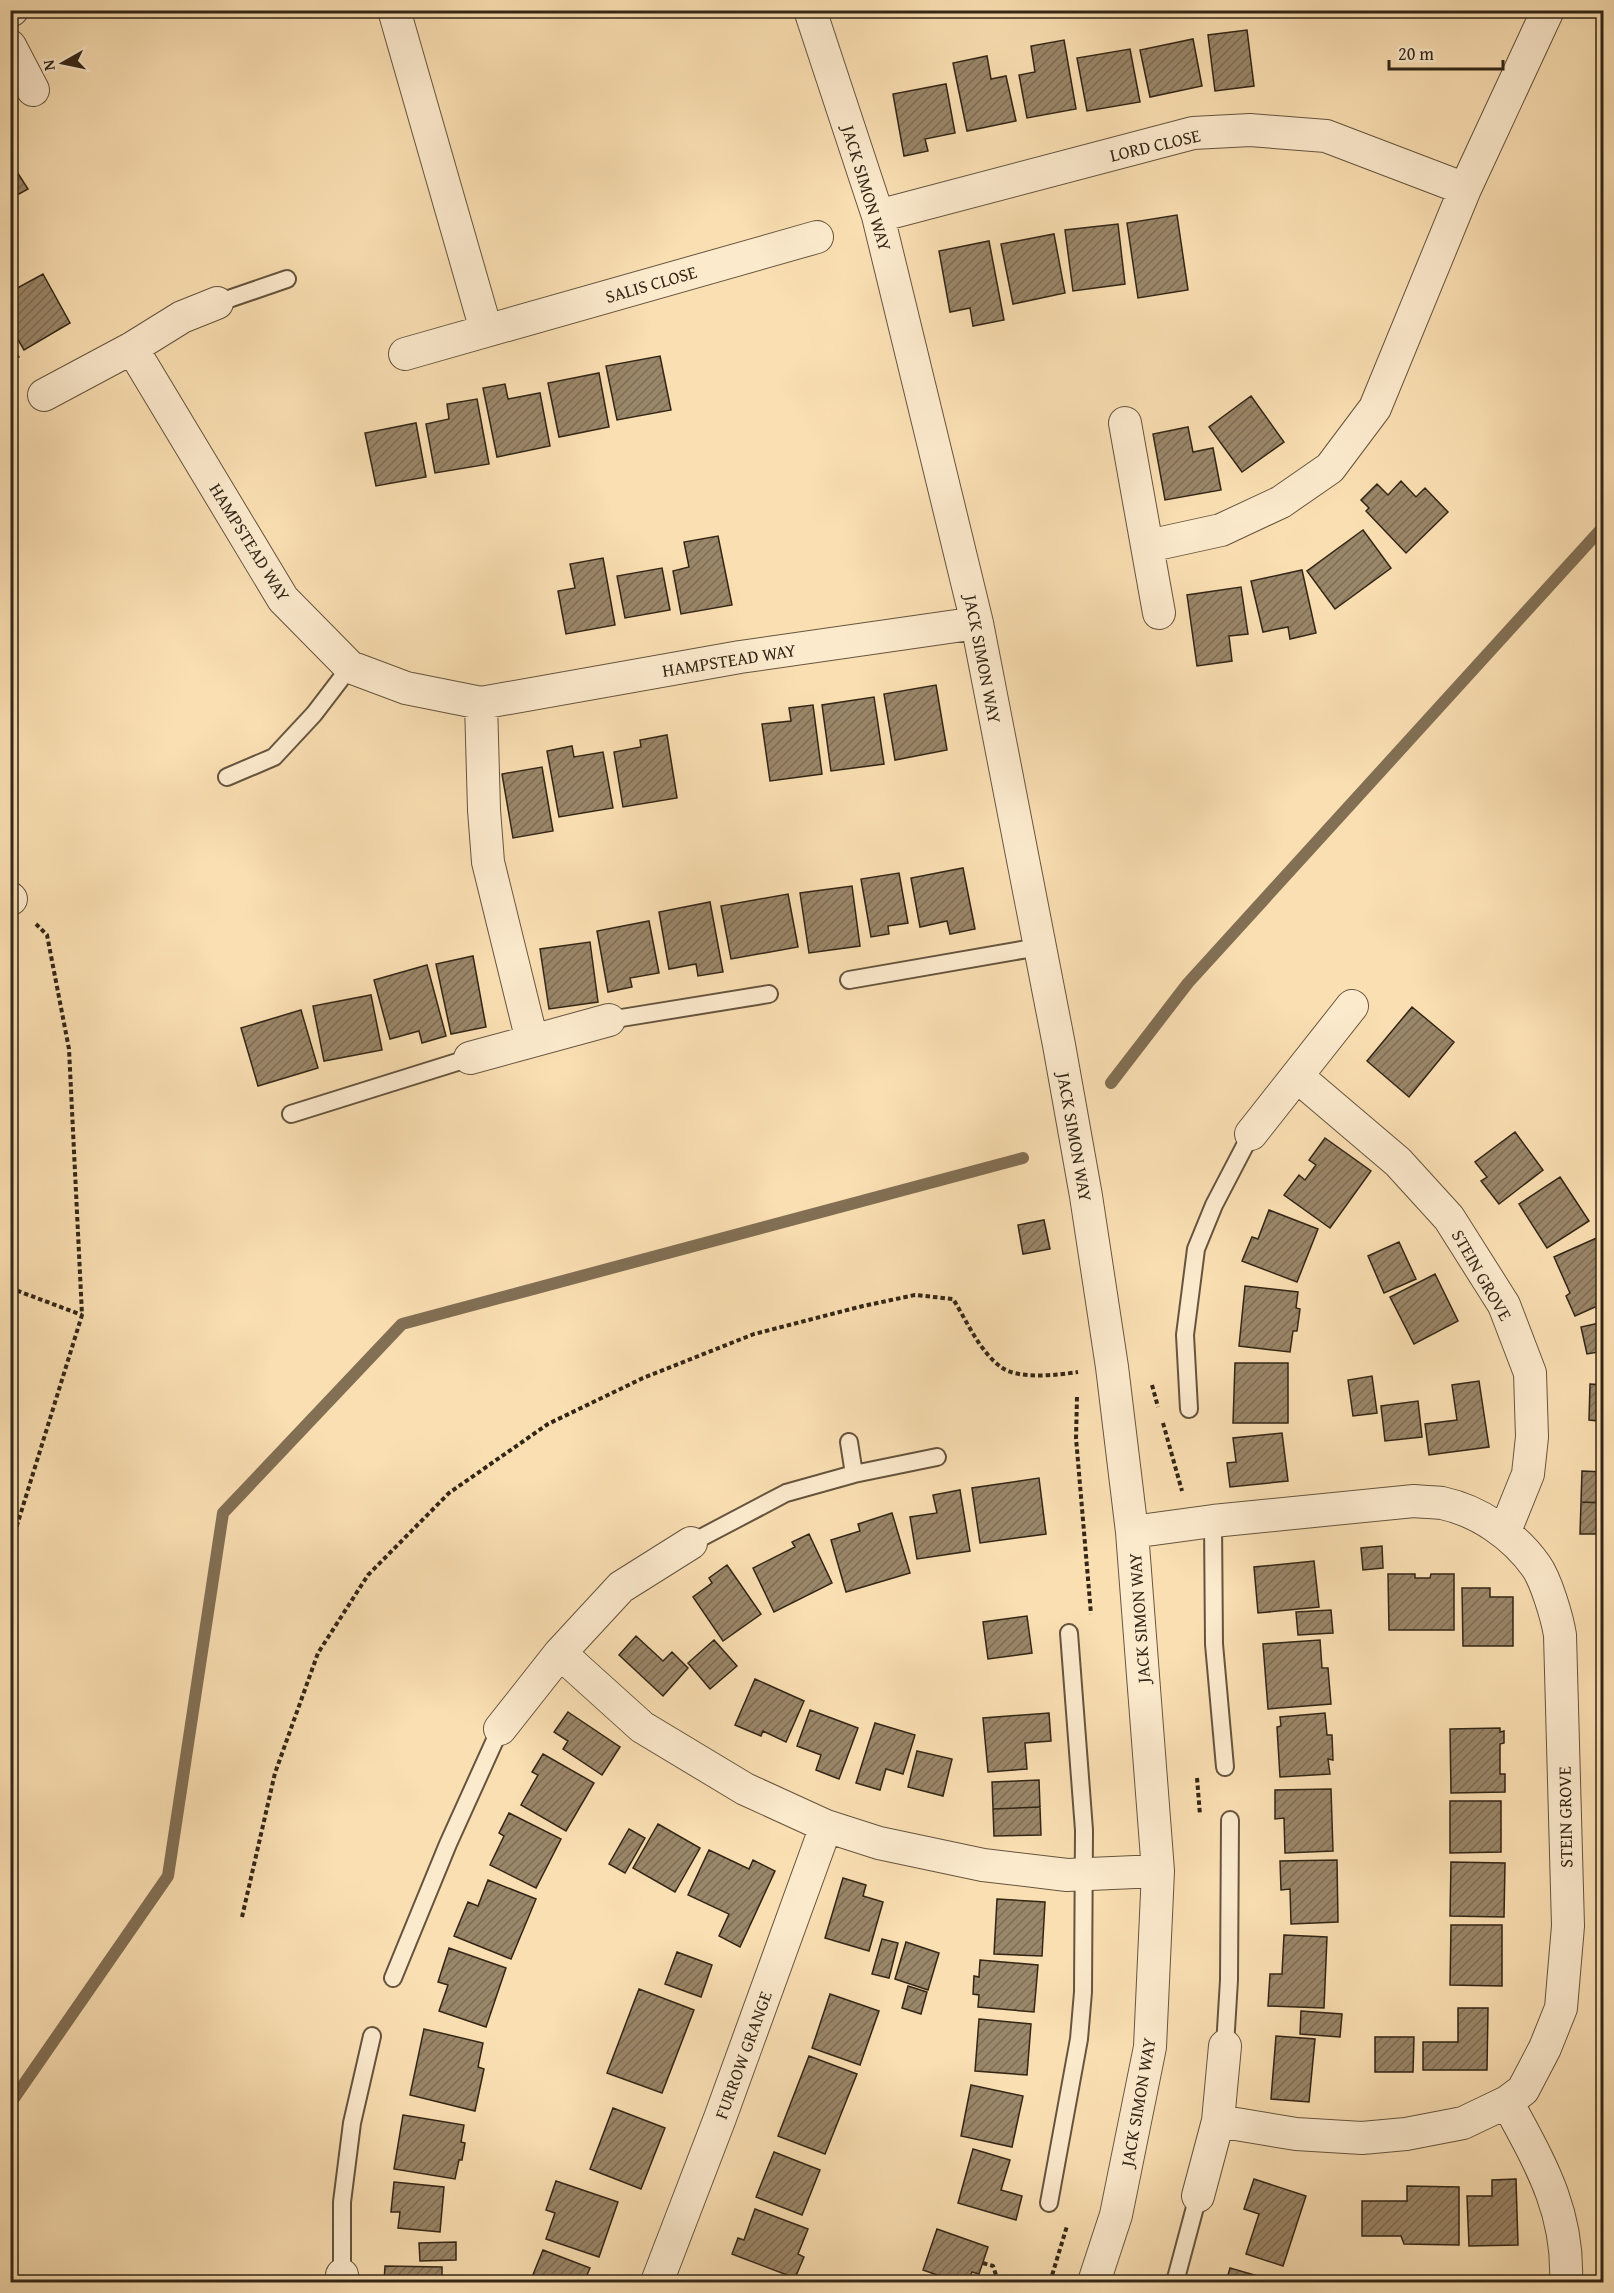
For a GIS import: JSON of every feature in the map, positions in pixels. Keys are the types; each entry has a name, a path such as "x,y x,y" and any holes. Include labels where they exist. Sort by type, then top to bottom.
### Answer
{"street":[{"path":"394,10 486,330"},
{"name":"JACK SIMON WAY","path":"810,10 878,216 977,623 1059,1045 1086,1196 1112,1367 1132,1532 1158,1871 1150,2047 1116,2215 1094,2283"},
{"path":"1148,546 1221,530 1281,501 1330,468 1375,408 1465,189 1548,10"},
{"path":"10,46 33,90"},
{"name":"LORD CLOSE","path":"878,216 1193,133 1250,130 1326,136 1465,189"},
{"name":"SALIS CLOSE","path":"405,354 817,237"},
{"path":"44,395 132,348 182,318 217,303"},
{"name":"HAMPSTEAD WAY","path":"132,348 283,599 350,667 406,688 482,703 740,657 977,623"},
{"path":"1125,423 1159,613"},
{"path":"482,703 483,810 488,862 532,1041"},
{"path":"1251,1134 1352,1006"},
{"path":"470,1058 609,1020"},
{"name":"STEIN GROVE","path":"1298,1077 1398,1162 1442,1210 1503,1305 1530,1373 1532,1437 1528,1474 1505,1532"},
{"name":"STEIN GROVE","path":"1132,1532 1213,1521 1414,1501 1442,1503 1473,1514 1505,1532 1537,1567 1557,1618 1560,1635 1568,1926 1561,2008 1545,2048 1523,2090 1507,2102 1463,2122 1406,2134 1362,2138 1296,2134 1218,2121"},
{"path":"500,1729 560,1653 621,1587 690,1543"},
{"path":"560,1653 642,1727 745,1790 826,1826 879,1843 983,1865 1068,1875 1158,1871"},
{"name":"FURROW GRANGE","path":"657,2283 826,1826"},
{"path":"1198,2196 1218,2121 1225,2046"},
{"path":"1507,2102 1546,2175 1564,2231 1566,2283"}],"lane":[{"path":"217,303 286,279"},
{"path":"227,777 274,757 314,714 350,667"},
{"path":"849,980 1039,947"},
{"path":"609,1020 769,994"},
{"path":"291,1114 470,1058"},
{"path":"1189,1409 1185,1335 1196,1249 1214,1205 1251,1134"},
{"path":"849,1442 854,1474"},
{"path":"690,1543 786,1492 854,1474 937,1457"},
{"path":"1213,1521 1214,1644 1225,1767"},
{"path":"1049,2203 1079,2038 1083,1992 1084,1830 1069,1633"},
{"path":"393,1978 448,1844 500,1729"},
{"path":"1225,2046 1229,1980 1230,1820"},
{"path":"342,2279 342,2202 352,2123 372,2036"},
{"path":"1175,2283 1198,2196"}],"path":[{"path":"10,1548 82,1315 69,1049 47,935 11,898"},
{"path":"10,1288 82,1315"},
{"path":"242,1917 276,1773 318,1653 368,1575 449,1493 548,1424 643,1378 754,1334 915,1295 953,1299 985,1352 1002,1369 1030,1376 1068,1374 1112,1367"},
{"path":"983,2264 993,2266 997,2278 996,2283"}],"building":[{"path":"1247,30 1254,86 1215,91 1208,35"},
{"path":"1193,39 1202,86 1150,97 1140,50"},
{"path":"1064,40 1076,109 1027,118 1019,75 1035,72 1031,46"},
{"path":"1130,49 1140,102 1087,111 1077,58"},
{"path":"987,56 991,79 1006,76 1016,121 967,131 953,63"},
{"path":"946,84 955,133 925,139 928,151 904,156 893,94"},
{"path":"10,161 28,189 10,199"},
{"path":"1177,215 1188,290 1138,298 1127,223"},
{"path":"1118,224 1125,284 1073,291 1065,230"},
{"path":"1054,234 1065,293 1013,304 1001,244"},
{"path":"989,241 1004,320 973,326 970,308 950,312 939,251"},
{"path":"43,274 70,323 24,350 10,326 10,292"},
{"path":"10,343 19,357 10,362"},
{"path":"660,356 671,410 617,420 606,366"},
{"path":"599,373 609,427 559,437 548,383"},
{"path":"505,384 508,399 540,393 550,446 497,457 483,388"},
{"path":"1251,396 1284,442 1242,472 1209,427"},
{"path":"477,399 489,464 435,473 426,424 449,419 447,404"},
{"path":"416,423 426,477 376,486 365,433"},
{"path":"1188,427 1193,452 1213,448 1221,490 1165,500 1153,434"},
{"path":"1401,481 1416,497 1425,488 1448,512 1406,553 1366,511 1369,508 1361,500 1377,484 1388,495"},
{"path":"1363,530 1391,568 1335,609 1307,571"},
{"path":"718,536 732,605 681,614 673,571 689,567 684,542"},
{"path":"603,558 615,625 566,634 558,591 575,588 570,564"},
{"path":"662,568 670,610 625,618 617,576"},
{"path":"1302,570 1316,633 1290,639 1288,627 1263,632 1251,581"},
{"path":"1241,587 1248,634 1229,636 1232,661 1197,666 1187,595"},
{"path":"936,685 947,750 895,760 884,694"},
{"path":"874,697 884,764 831,771 822,705"},
{"path":"813,705 822,774 770,781 762,724 791,721 789,708"},
{"path":"667,735 677,798 623,807 614,752 641,747 640,740"},
{"path":"572,746 574,757 603,752 613,808 559,817 547,751"},
{"path":"542,767 553,831 513,838 502,774"},
{"path":"963,868 975,929 950,934 947,921 920,927 911,878"},
{"path":"899,873 908,923 888,926 889,934 871,937 861,879"},
{"path":"852,886 860,946 809,953 800,893"},
{"path":"788,894 798,947 731,959 721,906"},
{"path":"710,902 723,972 698,976 696,964 669,969 659,912"},
{"path":"649,921 659,973 630,978 632,987 608,992 597,931"},
{"path":"590,942 598,1002 549,1009 540,949"},
{"path":"473,956 486,1027 451,1034 436,964"},
{"path":"427,965 446,1036 422,1043 419,1031 390,1039 374,980"},
{"path":"371,995 382,1050 324,1061 313,1006"},
{"path":"1412,1007 1454,1042 1409,1097 1367,1061"},
{"path":"301,1010 318,1068 258,1086 241,1028"},
{"path":"1515,1132 1543,1170 1499,1204 1481,1181 1487,1177 1475,1162"},
{"path":"1325,1138 1371,1171 1330,1228 1284,1195 1299,1175 1305,1180 1316,1165 1309,1160"},
{"path":"1560,1177 1589,1221 1547,1248 1519,1204"},
{"path":"1269,1210 1318,1229 1297,1282 1242,1261 1252,1237 1258,1239"},
{"path":"1044,1220 1050,1249 1023,1254 1018,1225"},
{"path":"1601,1236 1604,1242 1604,1303 1575,1316 1566,1296 1570,1293 1554,1257"},
{"path":"1399,1242 1416,1279 1384,1293 1368,1256"},
{"path":"1435,1274 1458,1321 1414,1344 1390,1297"},
{"path":"1245,1286 1298,1292 1296,1308 1300,1309 1297,1331 1293,1331 1290,1352 1239,1346"},
{"path":"1604,1322 1603,1373 1598,1352 1587,1354 1581,1327"},
{"path":"1235,1363 1288,1363 1288,1423 1233,1423"},
{"path":"1372,1376 1377,1413 1353,1416 1348,1380"},
{"path":"1479,1381 1489,1447 1429,1455 1425,1424 1457,1420 1452,1385"},
{"path":"1590,1384 1604,1385 1604,1449 1598,1449 1598,1421 1589,1420"},
{"path":"1418,1401 1422,1437 1385,1441 1381,1406"},
{"path":"1282,1433 1288,1481 1230,1487 1227,1463 1236,1462 1233,1438"},
{"path":"1582,1471 1604,1472 1604,1503 1581,1502"},
{"path":"1039,1478 1046,1534 980,1543 972,1488"},
{"path":"960,1490 970,1551 917,1559 910,1517 937,1513 933,1495"},
{"path":"1581,1502 1604,1503 1604,1534 1580,1534"},
{"path":"892,1513 910,1573 846,1592 831,1540 860,1531 858,1524"},
{"path":"809,1534 832,1583 774,1612 753,1568 795,1547 792,1542"},
{"path":"1382,1546 1383,1568 1363,1570 1361,1548"},
{"path":"1314,1561 1319,1607 1258,1613 1254,1567"},
{"path":"727,1565 761,1614 723,1641 693,1597 712,1583 709,1578"},
{"path":"1388,1574 1415,1574 1415,1578 1430,1578 1431,1574 1454,1574 1454,1630 1389,1630"},
{"path":"1462,1588 1490,1588 1490,1597 1513,1597 1513,1646 1463,1646"},
{"path":"1331,1610 1333,1633 1298,1635 1296,1612"},
{"path":"1027,1616 1032,1653 988,1659 983,1622"},
{"path":"636,1636 663,1661 672,1652 688,1668 663,1696 619,1655"},
{"path":"714,1640 737,1666 710,1689 688,1663"},
{"path":"1320,1640 1322,1668 1328,1668 1331,1704 1268,1709 1263,1644"},
{"path":"755,1679 804,1701 786,1742 763,1731 761,1736 735,1725"},
{"path":"810,1710 858,1728 839,1779 816,1770 821,1755 797,1746"},
{"path":"568,1712 620,1747 602,1775 563,1749 568,1741 554,1732"},
{"path":"1049,1713 1051,1741 1025,1743 1027,1769 988,1772 983,1718"},
{"path":"1325,1713 1327,1735 1332,1735 1333,1760 1328,1759 1330,1774 1280,1777 1277,1727 1281,1726 1280,1717"},
{"path":"875,1723 915,1735 903,1774 886,1769 880,1790 856,1783"},
{"path":"1500,1728 1500,1732 1504,1731 1504,1743 1500,1744 1500,1774 1505,1774 1505,1792 1451,1793 1450,1729"},
{"path":"917,1751 952,1759 943,1796 908,1787"},
{"path":"543,1754 594,1783 566,1831 521,1805 538,1775 532,1772"},
{"path":"1039,1780 1040,1807 993,1809 992,1782"},
{"path":"1331,1789 1333,1851 1285,1853 1284,1818 1275,1819 1275,1790"},
{"path":"1450,1801 1501,1801 1501,1852 1450,1853"},
{"path":"1040,1807 1041,1835 994,1836 993,1809"},
{"path":"509,1813 561,1839 536,1888 490,1865 504,1836 499,1833"},
{"path":"658,1824 700,1848 675,1892 633,1868"},
{"path":"629,1829 645,1838 625,1873 609,1864"},
{"path":"709,1850 749,1869 753,1860 775,1871 740,1947 719,1936 729,1914 688,1895"},
{"path":"1337,1860 1338,1922 1291,1924 1290,1889 1281,1890 1280,1861"},
{"path":"1451,1862 1505,1863 1504,1917 1450,1916"},
{"path":"843,1878 866,1885 863,1896 883,1902 869,1951 825,1938"},
{"path":"488,1880 536,1899 511,1959 454,1936 468,1902 478,1906"},
{"path":"997,1899 1045,1902 1042,1956 994,1954"},
{"path":"1451,1925 1502,1925 1502,1986 1450,1985"},
{"path":"1284,1935 1327,1937 1324,2008 1268,2006 1270,1974 1282,1974"},
{"path":"882,1939 898,1943 889,1978 872,1974"},
{"path":"906,1942 939,1953 928,1990 895,1979"},
{"path":"449,1948 506,1968 486,2027 439,2011 448,1985 438,1982"},
{"path":"677,1952 712,1965 701,1997 665,1984"},
{"path":"980,1960 1038,1965 1034,2012 978,2007 979,1995 973,1994 974,1976 979,1977"},
{"path":"908,1986 927,1992 921,2014 902,2008"},
{"path":"639,1989 694,2010 662,2093 607,2073"},
{"path":"830,1994 879,2011 860,2065 812,2048"},
{"path":"1458,2008 1488,2008 1487,2070 1423,2070 1423,2042 1458,2042"},
{"path":"1301,2011 1342,2014 1340,2037 1300,2034"},
{"path":"979,2019 1031,2024 1027,2075 975,2071"},
{"path":"424,2029 483,2043 478,2067 484,2069 475,2111 410,2095"},
{"path":"1276,2036 1315,2039 1309,2102 1271,2099"},
{"path":"1375,2037 1414,2037 1413,2072 1375,2072"},
{"path":"809,2056 857,2074 825,2154 778,2136"},
{"path":"971,2085 1023,2096 1012,2147 961,2136"},
{"path":"613,2108 665,2128 641,2189 590,2169"},
{"path":"403,2115 464,2125 461,2142 465,2143 455,2179 394,2169"},
{"path":"973,2149 1010,2160 1001,2190 1022,2196 1016,2220 958,2203"},
{"path":"774,2152 820,2170 802,2215 756,2197"},
{"path":"1254,2179 1306,2196 1283,2266 1246,2254 1259,2214 1244,2209"},
{"path":"1516,2179 1518,2245 1469,2246 1467,2196 1492,2196 1492,2180"},
{"path":"556,2181 618,2202 599,2257 546,2239 555,2213 546,2210"},
{"path":"394,2182 444,2187 440,2232 398,2228 400,2212 391,2212"},
{"path":"1407,2186 1459,2187 1459,2245 1404,2244 1401,2236 1362,2236 1362,2201 1407,2201"},
{"path":"755,2209 808,2229 798,2254 804,2257 795,2278 732,2254 738,2238 744,2240"},
{"path":"937,2229 988,2247 979,2274 972,2272 968,2282 957,2282 923,2270"},
{"path":"456,2242 456,2260 420,2261 419,2243"},
{"path":"543,2250 590,2268 584,2282 530,2282"},
{"path":"385,2266 442,2267 442,2282 384,2282"},
{"path":"1230,2268 1272,2280 1272,2282 1226,2282"}],"waterway":[{"path":"1111,1083 1188,983 1604,526"},
{"path":"10,2104 168,1876 223,1513 402,1324 1023,1158"}]}
